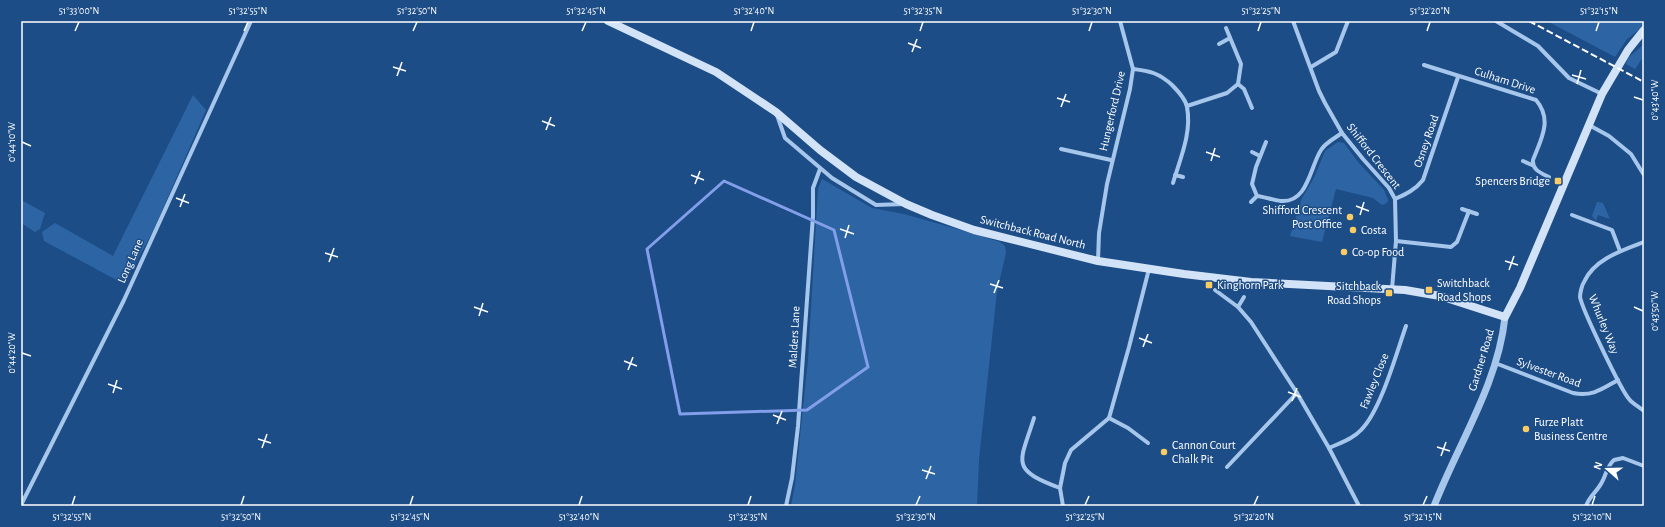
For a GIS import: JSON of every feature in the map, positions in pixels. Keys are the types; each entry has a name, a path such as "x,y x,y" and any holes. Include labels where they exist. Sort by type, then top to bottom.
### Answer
{"main road":[{"name":"Switchback Road North","path":"608,21 716,72 776,112 820,150 856,177 906,204 974,230 1098,260 1149,269 1251,282 1392,289 1440,296 1505,317"},
{"name":"Gardner Road","path":"1505,317 1520,288 1602,94 1616,68 1644,30"}],"street":[{"name":"Long Lane","path":"21,505 124,300 251,21"},
{"name":"Hungerford Drive","path":"1098,260 1099,233 1112,160 1130,89 1133,69 1120,21"},
{"name":"Shifford Crescent","path":"1293,21 1319,91 1342,133 1389,188 1395,199 1396,241 1392,289"},
{"path":"1311,67 1336,52 1348,21"},
{"path":"1496,21 1538,46 1568,78 1602,94"},
{"path":"1187,106 1227,93 1238,84 1241,64 1226,28"},
{"path":"1219,44 1230,38"},
{"name":"Culham Drive","path":"1424,65 1536,100 1543,108 1545,120 1543,132 1532,160 1532,165"},
{"path":"1133,69 1150,71 1164,78 1176,89 1187,106 1188,126 1186,138 1173,183"},
{"name":"Osney Road","path":"1395,199 1417,187 1423,180 1458,76"},
{"path":"1238,84 1244,89 1252,108"},
{"path":"776,112 786,138 832,178 876,205 906,204"},
{"path":"1588,125 1609,136 1631,154 1644,175"},
{"path":"1257,196 1281,201 1294,199 1305,187 1321,150 1342,133"},
{"path":"1257,196 1252,184 1256,167 1266,142"},
{"name":"Hungerford Drive","path":"1061,149 1112,160"},
{"path":"1252,152 1260,156"},
{"path":"1523,161 1532,165 1535,170 1549,177"},
{"name":"Malders Lane","path":"786,506 792,478 798,426 813,216 813,188 820,169"},
{"path":"1175,175 1184,177"},
{"path":"1251,202 1257,196"},
{"path":"1462,208 1477,214"},
{"path":"1396,241 1451,246 1457,242 1469,211"},
{"path":"1572,215 1612,230 1620,251"},
{"name":"Whurley Way","path":"1644,242 1620,251 1593,269 1584,281 1580,296 1618,380 1629,399 1644,411"},
{"path":"1063,506 1060,488 1065,464 1071,450 1109,418 1149,269"},
{"path":"1215,290 1238,307 1251,322 1297,393 1329,448 1359,506"},
{"path":"1238,307 1244,298"},
{"name":"Gardner Road","path":"1434,506 1475,416 1495,363 1503,338 1505,317"},
{"name":"Fawley Close","path":"1329,448 1349,439 1361,431 1369,421 1379,402 1406,326"},
{"name":"Sylvester Road","path":"1495,363 1573,393 1584,395 1593,393 1618,380"},
{"path":"1227,467 1297,393"},
{"path":"1034,418 1021,459 1024,469 1045,483 1060,488"},
{"path":"1109,418 1128,428 1148,443"},
{"path":"1586,506 1591,496 1601,484 1611,463 1617,458 1623,458 1644,466"}],"highlighted area":[{"path":"724,181 834,230 868,367 807,410 680,414 647,249"}],"shaded area":[{"path":"1547,21 1644,21 1644,26 1627,39 1615,57"},
{"path":"1644,44 1644,56 1635,69 1626,64 1628,58"},
{"path":"193,95 206,110 153,231 124,284 44,241 42,232 55,223 113,256"},
{"path":"1338,142 1344,143 1358,162 1384,190 1388,200 1387,203 1382,205 1373,198 1336,189 1322,242 1290,236 1302,198 1314,178 1325,151"},
{"path":"822,179 872,208 904,214 978,235 1000,242 1005,246 1006,253 997,291 979,459 977,506 791,506 795,485 808,360 818,189"},
{"path":"21,200 45,213 40,229 35,232 21,223"},
{"path":"1597,202 1603,203 1610,219 1598,215 1596,221 1592,216"}],"railway":[{"path":"1529,21 1644,82"}],"place":[{"name":"Spencers Bridge","path":"1558,181"},
{"name":"Shifford Crescent Post Office","path":"1350,217"},
{"name":"Costa","path":"1353,230"},
{"name":"Co-op Food","path":"1344,252"},
{"name":"Kinghorn Park","path":"1209,285"},
{"name":"Switchback Road Shops","path":"1429,290"},
{"name":"Sitchback Road Shops","path":"1389,293"},
{"name":"Furze Platt Business Centre","path":"1526,429"},
{"name":"Cannon Court Chalk Pit","path":"1164,452"}]}
